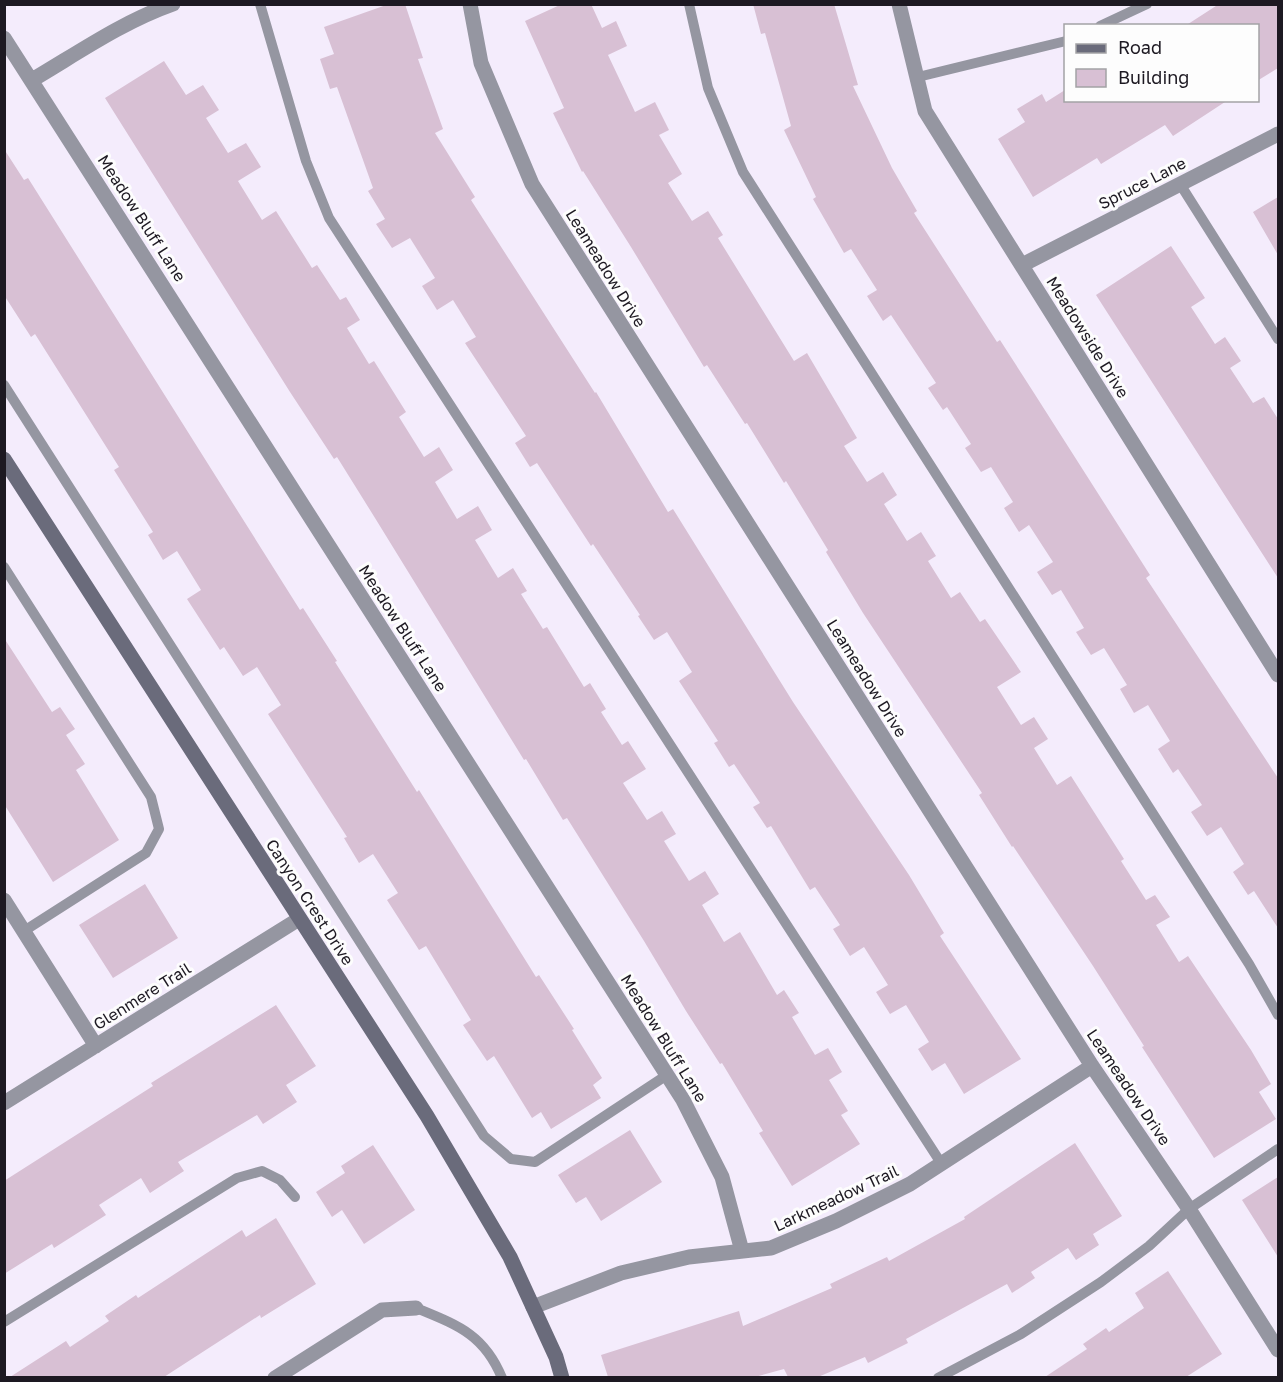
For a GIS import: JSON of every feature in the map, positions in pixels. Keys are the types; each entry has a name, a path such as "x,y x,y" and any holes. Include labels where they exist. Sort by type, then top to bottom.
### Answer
{"street":[{"path":"32,80 147,9 173,4"},
{"name":"Leameadow Drive","path":"470,4 481,63 531,184 1092,1066 1189,1209 1278,1350"},
{"name":"Meadowside Drive","path":"899,4 926,111 1278,675"},
{"name":"Meadow Bluff Lane","path":"4,38 683,1100 722,1177 742,1251"},
{"name":"Spruce Lane","path":"1022,265 1278,134"},
{"name":"Canyon Crest Drive","path":"4,459 426,1116 510,1257 556,1357 562,1377"},
{"path":"4,900 96,1046"},
{"name":"Glenmere Trail","path":"4,1103 299,919"},
{"name":"Larkmeadow Trail","path":"533,1307 621,1272 689,1257 771,1248 837,1221 910,1184 1092,1066"},
{"path":"275,1377 382,1310 416,1308"}],"lane":[{"path":"260,4 306,161 329,218 941,1163"},
{"path":"689,4 708,88 743,172 1243,954 1278,1015"},
{"path":"1104,24 1146,4"},
{"path":"918,77 1064,41"},
{"path":"1180,184 1278,339"},
{"path":"4,385 484,1136 510,1159 535,1162 667,1075"},
{"path":"4,567 151,797 159,829 146,853 24,931"},
{"path":"938,1377 1021,1334 1101,1282 1149,1246 1189,1209 1278,1149"},
{"path":"4,1322 237,1178 262,1171 280,1180 295,1197"},
{"path":"416,1308 451,1323 480,1341 502,1377"}],"building":[{"path":"389,4 405,4 423,58 418,59 443,129 435,133 475,197 471,200 596,392 668,512 673,509 793,702 909,875 944,933 940,936 1021,1059 964,1094 945,1063 932,1071 918,1049 929,1042 906,1005 890,1014 876,992 888,985 864,947 850,956 833,929 840,925 815,887 810,890 771,826 767,828 753,807 760,803 734,764 729,767 714,743 718,741 679,681 692,672 667,632 654,640 638,616 640,615 593,544 591,546 537,463 530,467 515,443 526,436 465,343 476,337 453,300 437,310 422,286 435,278 410,238 392,248 376,224 385,219 368,191 373,188 337,87 330,89 320,59 334,54 324,27"},
{"path":"562,4 591,4 602,28 616,21 627,46 608,55 635,112 655,102 669,130 659,135 682,174 668,183 692,221 708,211 723,235 718,238 794,361 807,353 857,438 844,446 867,482 883,472 897,495 884,504 907,541 921,532 936,556 928,561 951,598 960,592 980,622 985,619 1021,672 997,687 1021,725 1034,717 1048,739 1034,748 1057,785 1071,776 1124,859 1121,861 1146,900 1155,895 1170,917 1156,925 1179,962 1188,956 1271,1084 1259,1092 1276,1119 1214,1158 1093,966 1012,847 979,795 982,793 863,613 786,481 784,483 747,423 745,424 707,365 704,367 582,172 553,113 564,108 525,21"},
{"path":"753,4 834,4 858,85 853,86 892,168 917,211 914,213 997,342 1000,340 1150,575 1146,578 1278,778 1278,928 1254,891 1248,895 1233,872 1244,864 1221,827 1207,836 1191,812 1202,805 1178,769 1173,773 1158,749 1170,741 1148,705 1134,713 1120,689 1127,685 1104,648 1091,655 1076,632 1084,628 1061,590 1052,595 1037,572 1053,562 1029,525 1019,532 1004,508 1013,502 991,467 981,472 965,448 971,444 947,407 943,410 928,388 936,383 891,315 883,321 867,296 877,290 851,249 844,253 813,199 816,197 784,130 791,126 765,33 761,34"},
{"path":"1219,4 1278,4 1278,68 1259,80 1259,24 1188,24"},
{"path":"164,61 186,95 203,85 219,110 206,118 228,153 246,143 261,167 238,181 262,220 276,211 312,268 317,265 340,300 346,297 360,320 347,328 369,364 374,361 406,412 399,417 424,457 439,447 453,470 435,482 457,519 478,506 492,530 475,540 498,578 513,568 527,591 521,594 543,629 547,627 584,687 590,683 606,709 601,712 622,745 628,741 646,769 623,783 647,820 662,811 676,834 664,841 689,881 705,871 719,894 702,905 724,942 740,932 777,995 784,990 799,1013 792,1017 815,1055 828,1048 842,1072 829,1080 848,1111 841,1115 860,1144 792,1186 759,1133 763,1131 722,1063 720,1064 686,1011 567,818 563,820 526,759 524,760 337,457 334,459 290,392 105,98"},
{"path":"1064,91 1064,102 1225,102 1173,136 1165,125 1101,164 1097,158 1033,197 998,139 1025,122 1017,109 1042,94 1046,102"},
{"path":"4,149 24,180 28,178 300,610 303,608 417,792 419,790 536,977 539,975 574,1029 572,1030 602,1078 593,1085 601,1098 551,1129 541,1112 532,1118 494,1056 487,1061 463,1025 471,1020 426,946 419,950 387,900 398,893 373,854 359,863 344,838 347,837 268,714 281,705 257,667 243,676 224,647 220,650 187,599 201,590 177,551 163,560 148,535 153,532 114,470 119,467 35,334 31,337 4,295"},
{"path":"1278,197 1278,255 1253,212"},
{"path":"1171,246 1205,298 1191,307 1215,344 1225,337 1241,361 1230,368 1253,403 1264,397 1278,419 1278,578 1096,295"},
{"path":"4,638 52,712 60,707 75,729 66,735 85,764 76,770 119,840 53,882 4,804"},
{"path":"145,884 178,938 113,978 79,925"},
{"path":"276,1005 316,1066 286,1085 297,1102 263,1124 257,1115 178,1162 184,1171 150,1193 141,1178 99,1205 106,1215 54,1248 52,1244 4,1274 4,1181 153,1086 151,1083"},
{"path":"630,1130 662,1182 601,1221 586,1197 576,1203 558,1175"},
{"path":"1075,1143 1122,1216 1093,1234 1099,1245 1076,1260 1068,1248 1031,1272 1035,1278 1012,1293 1007,1284 906,1339 908,1343 868,1363 865,1357 818,1377 788,1377 784,1369 755,1377 608,1377 601,1355 739,1311 743,1326 832,1288 830,1284 887,1257 889,1261 965,1219 964,1217"},
{"path":"373,1145 415,1210 364,1244 342,1210 332,1217 316,1192 345,1173 341,1166"},
{"path":"1278,1177 1278,1257 1242,1200"},
{"path":"276,1218 316,1284 261,1318 260,1315 164,1377 10,1377 66,1341 70,1347 109,1321 105,1316 136,1295 138,1298 242,1230 246,1237"},
{"path":"1168,1271 1222,1354 1186,1377 1045,1377 1087,1349 1083,1344 1106,1328 1109,1332 1144,1308 1135,1293"}]}
